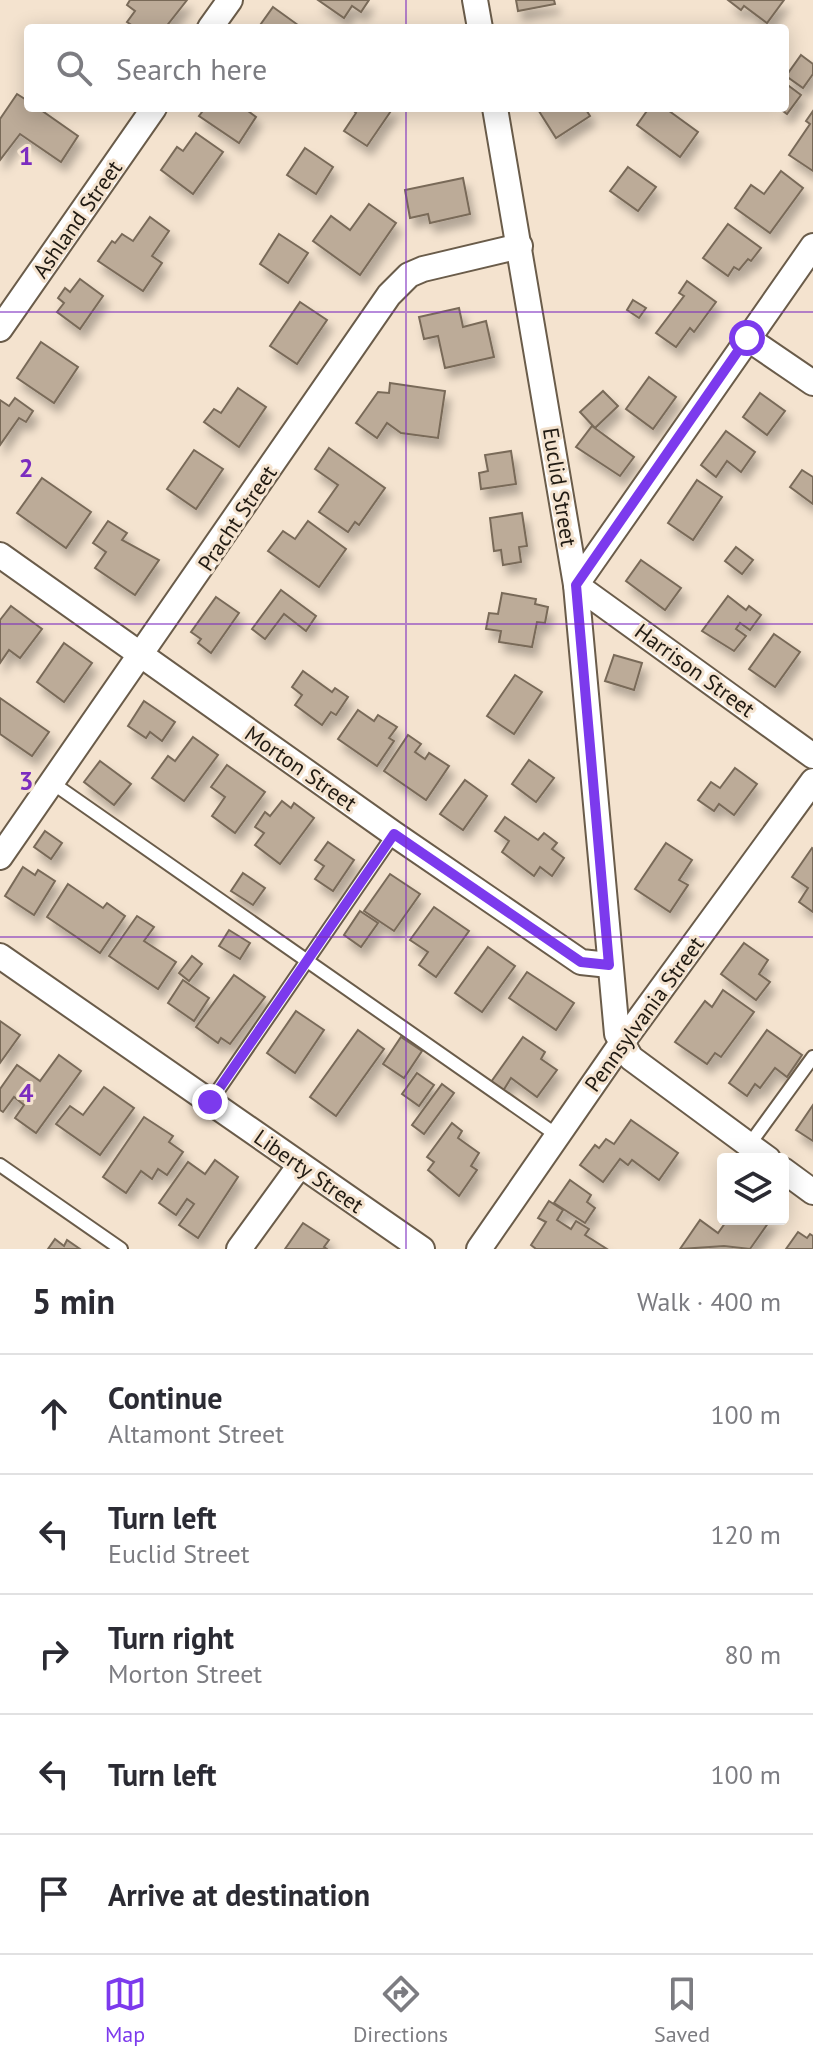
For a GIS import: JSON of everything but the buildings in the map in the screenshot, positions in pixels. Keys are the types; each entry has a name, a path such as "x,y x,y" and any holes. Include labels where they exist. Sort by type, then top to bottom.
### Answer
{"street":[{"path":"213,24 230,0"},
{"path":"475,0 479,24"},
{"name":"Ashland Street","path":"0,329 151,112"},
{"name":"Euclid Street","path":"496,112 576,585 609,965 621,1044"},
{"name":"Pracht Street","path":"0,857 389,295 409,275 423,269 520,246"},
{"path":"576,585 813,246"},
{"path":"747,338 813,383"},
{"name":"Morton Street","path":"0,555 394,834 581,962 609,965"},
{"name":"Harrison Street","path":"576,585 813,756"},
{"name":"Pennsylvania Street","path":"479,1249 621,1044 813,781"},
{"name":"Liberty Street","path":"0,956 422,1249"},
{"path":"621,1044 631,1058 758,1152"},
{"path":"239,1249 300,1165"},
{"path":"789,1174 813,1192"}],"lane":[{"path":"51,782 558,1136"},
{"path":"210,1102 394,834"},
{"path":"758,1152 813,1057"},
{"path":"0,1165 121,1249"}],"route":[{"path":"210,1102 394,834 581,962 609,965 576,585 747,338"}]}
